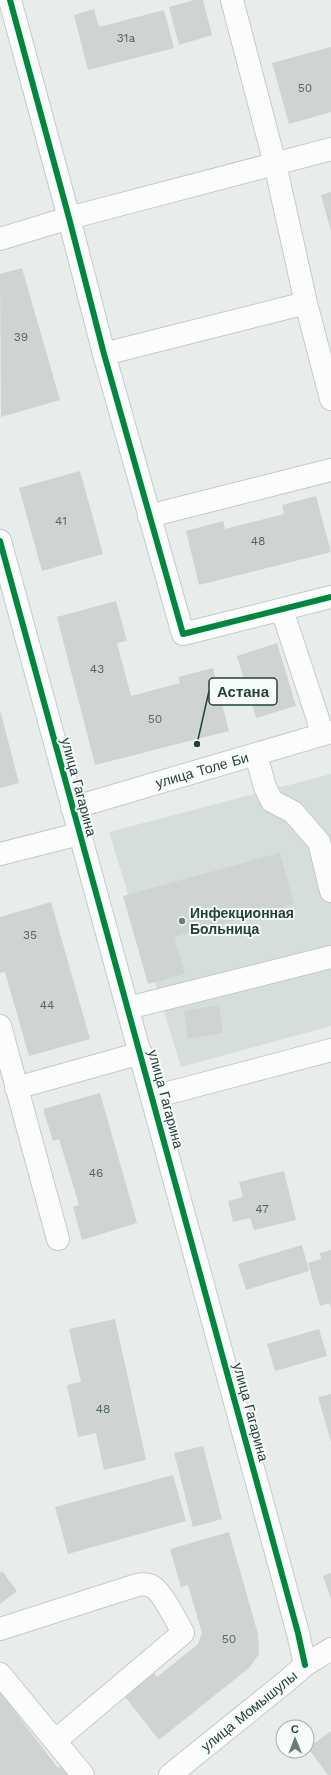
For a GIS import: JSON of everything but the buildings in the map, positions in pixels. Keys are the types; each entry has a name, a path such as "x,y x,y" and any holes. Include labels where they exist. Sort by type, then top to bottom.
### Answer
{"street":[{"path":"10,0 104,354 183,634 331,597"},
{"path":"232,0 275,164 306,302 331,399"},
{"path":"0,239 69,218 331,149"},
{"path":"104,354 306,302"},
{"path":"149,516 331,470"},
{"name":"улица Гагарина","path":"0,541 79,834 153,1097 298,1633 305,1665"},
{"path":"282,610 326,733"},
{"name":"улица Толе Би","path":"72,808 256,755 326,733"},
{"path":"256,755 265,788 272,801 293,812 319,842 331,891"},
{"path":"0,854 79,834"},
{"path":"128,1008 331,957"},
{"path":"0,1028 58,1239"},
{"path":"153,1097 331,1050"},
{"path":"16,1088 141,1053"},
{"path":"0,1629 137,1585 146,1584 153,1586 159,1593 183,1633 56,1741"},
{"name":"улица Момышулы","path":"170,1775 305,1665 331,1649"},
{"path":"0,1674 83,1775"}],"shaded area":[{"path":"331,774 331,1026 181,1067 109,832"}],"cycle path":[{"path":"10,0 104,354 183,634 331,597"},
{"path":"0,541 298,1633 305,1665"}],"place":[{"name":"Астана","path":"197,744"},
{"name":"Инфекционная Больница","path":"182,921"}]}
